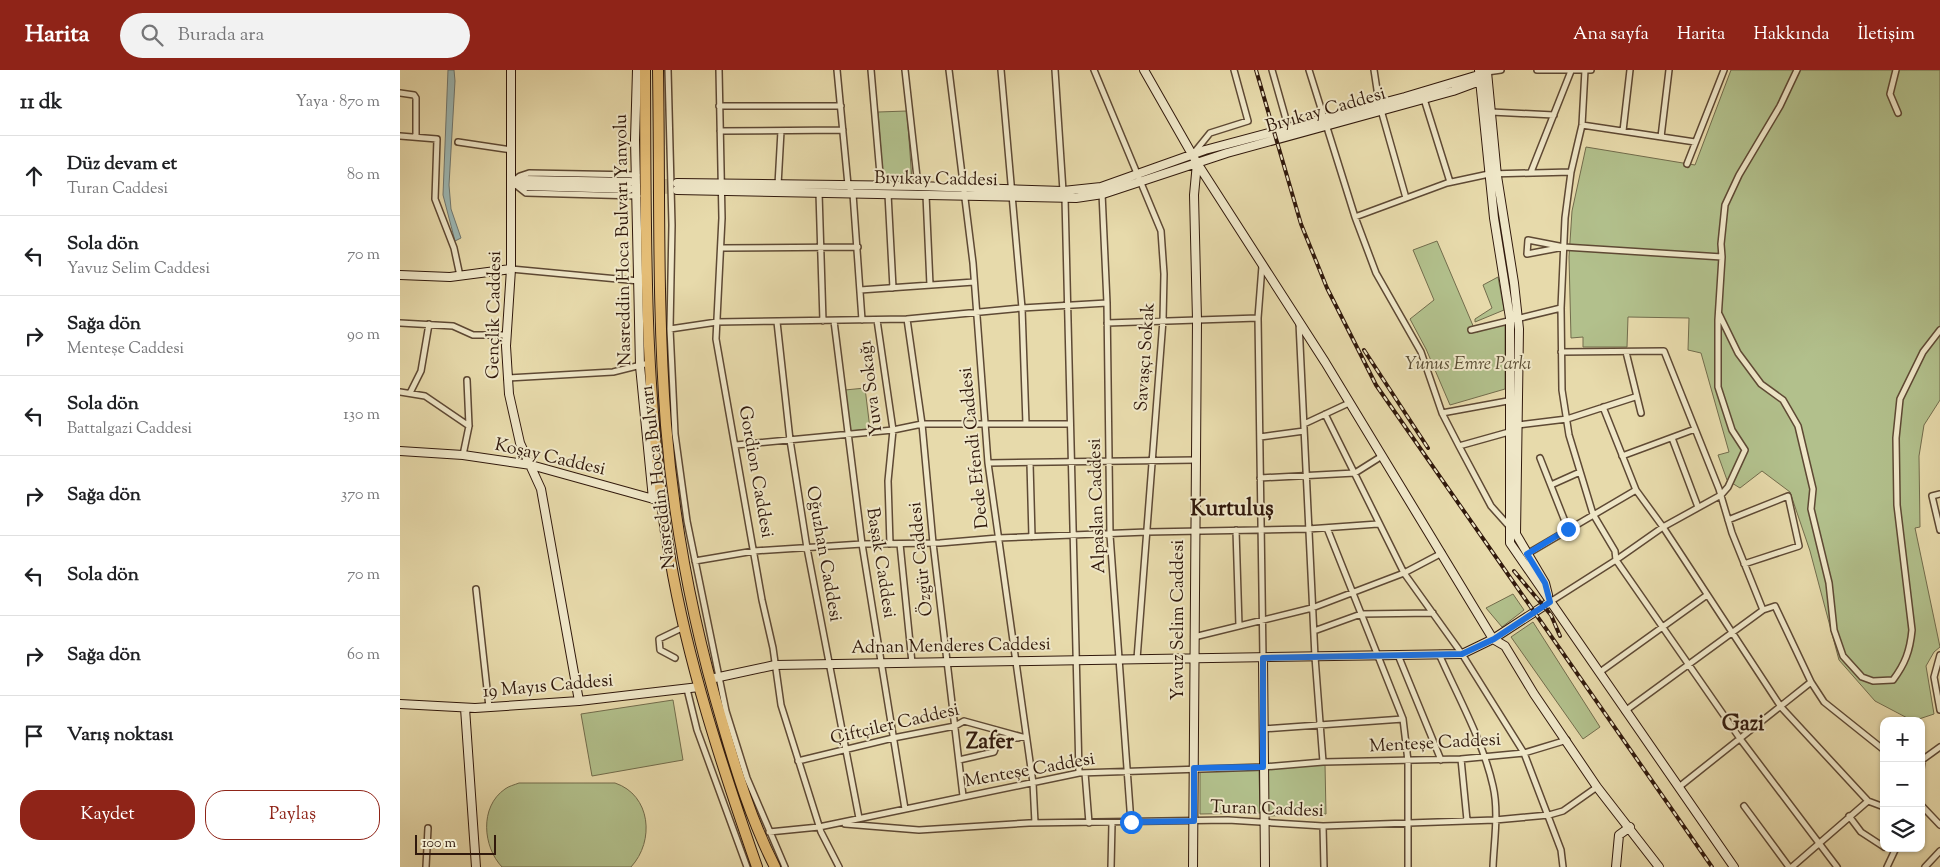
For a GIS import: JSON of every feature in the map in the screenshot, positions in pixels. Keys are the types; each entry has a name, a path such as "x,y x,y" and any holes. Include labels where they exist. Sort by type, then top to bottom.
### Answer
{"highway":[{"name":"Nasreddin Hoca Bulvarı","path":"645,70 643,282 645,364 652,410 657,501 684,627 728,799 757,867"},
{"name":"Nasreddin Hoca Bulvarı","path":"658,70 661,341 666,427 682,547 743,791 775,867"}],"street":[{"name":"Gençlik Caddesi","path":"511,70 511,269 507,335 507,378 516,428 538,479 545,505 580,701"},
{"name":"Nasreddin Hoca Bulvarı Yanyolu","path":"637,70 636,140 643,282"},
{"path":"668,70 672,225 670,329 675,434 714,677 747,778 769,832 786,867"},
{"name":"Gordion Caddesi","path":"719,70 721,248 716,339 781,705 819,827 839,867"},
{"path":"837,70 848,185 853,194 862,320"},
{"path":"871,70 882,186"},
{"path":"905,70 918,186"},
{"name":"Dede Efendi Caddesi","path":"949,70 977,312 988,463 1014,661 1033,783 1035,823"},
{"path":"1001,70 1022,308 1026,424"},
{"path":"1056,70 1064,195 1068,304 1075,660 1082,773 1089,823"},
{"name":"Savaşçı Sokak","path":"1094,70 1161,232 1164,274 1163,320 1137,658"},
{"path":"1144,70 1192,154 1350,403 1494,639 1505,646 1534,694 1567,740 1597,787 1630,827 1659,867"},
{"path":"1192,154 1210,133 1248,121 1234,70"},
{"path":"1272,70 1291,137"},
{"path":"1309,70 1355,217 1376,273 1421,352 1442,413 1459,446 1491,506 1508,526"},
{"path":"1374,70 1379,103 1406,198"},
{"path":"1482,73 1500,70"},
{"path":"1537,70 1571,72 1587,70 1582,125 1571,172 1564,247 1561,352 1562,390 1567,420 1593,514 1615,551 1616,560 1741,740 1837,867"},
{"path":"1622,131 1630,70"},
{"path":"1661,137 1669,70"},
{"path":"1687,164 1694,142 1724,70"},
{"path":"1462,654 1494,639 1616,560 1663,527 1721,495 1728,487 1745,450 1732,430 1718,387 1721,244 1725,205 1739,174 1780,106 1797,70"},
{"path":"1896,70 1890,94 1898,113"},
{"path":"1530,172 1571,72"},
{"path":"1482,73 1491,112 1493,173"},
{"path":"1482,73 1493,173 1514,283 1514,319 1509,400 1508,526 1510,543 1734,867"},
{"name":"Bıyıkay Caddesi","path":"1138,178 1192,154 1289,128 1325,123 1382,111 1424,99 1482,73"},
{"name":"Bıyıkay Caddesi","path":"677,187 926,195 964,192 1064,195 1102,190 1138,178 1291,137 1379,103 1482,73"},
{"path":"400,93 414,95 416,98 416,137"},
{"path":"1424,99 1450,182"},
{"path":"719,106 841,106"},
{"path":"1491,112 1554,114"},
{"path":"1582,125 1694,142"},
{"path":"778,184 780,130"},
{"path":"720,131 843,130"},
{"path":"400,136 437,139 435,198 454,248 460,276"},
{"path":"458,142 512,150"},
{"name":"Yavuz Selim Caddesi","path":"1193,867 1196,460 1194,195 1197,162"},
{"path":"1355,217 1450,182 1493,173 1571,172"},
{"path":"512,182 520,176 529,173 638,174"},
{"path":"512,182 525,186 630,186"},
{"path":"512,182 526,193 638,196"},
{"name":"Bıyıkay Caddesi","path":"721,188 778,184 918,186 964,192"},
{"name":"Alpaslan Caddesi","path":"1102,190 1107,303 1110,535 1121,659 1131,822"},
{"path":"819,193 823,321"},
{"path":"888,194 893,288"},
{"path":"926,195 930,285"},
{"path":"1564,247 1527,254 1528,240 1564,247 1722,257"},
{"path":"721,248 858,247"},
{"path":"1262,266 1258,318 1264,620 1263,767 1266,824 1265,867"},
{"path":"400,275 460,276 511,269 643,282"},
{"path":"860,290 974,282"},
{"path":"670,329 717,322 907,319 1068,304 1107,303"},
{"path":"1471,330 1561,308"},
{"path":"1719,314 1738,353 1761,384 1783,400 1798,426 1813,489 1811,509 1829,583 1834,630 1843,656 1862,677 1873,681 1893,680 1905,664 1910,650 1912,630 1908,582 1897,505 1897,428 1900,399 1924,352 1940,330"},
{"path":"1107,323 1258,318"},
{"name":"Özgür Caddesi","path":"907,319 922,424 933,543 963,796"},
{"path":"1514,319 1519,399 1516,534 1545,583 1550,602"},
{"name":"Yuva Sokağı","path":"877,320 893,430 888,481 890,544"},
{"name":"Başak Caddesi","path":"834,321 862,544 905,809"},
{"name":"Oğuzhan Caddesi","path":"778,322 790,440 806,548 859,818"},
{"path":"400,323 453,326 473,335 507,335"},
{"path":"1299,323 1312,608 1323,762"},
{"path":"410,393 419,376 429,324"},
{"path":"1561,352 1664,352 1721,495 1744,564 1763,610"},
{"path":"1626,352 1641,413"},
{"path":"507,378 613,372 645,364"},
{"path":"463,455 468,426 467,380"},
{"path":"400,392 425,396 468,426"},
{"path":"1518,426 1567,420 1636,397"},
{"path":"1442,413 1519,399"},
{"path":"1304,424 1350,403"},
{"path":"1603,407 1636,490 1663,527 1781,707 1868,801 1880,805"},
{"path":"1325,414 1404,573 1462,654 1524,753 1561,850 1563,867"},
{"path":"736,445 893,430 922,424 1070,424"},
{"path":"1622,456 1695,430"},
{"path":"1260,437 1304,431"},
{"path":"1459,446 1509,432"},
{"path":"1672,438 1698,507"},
{"name":"Koşay Caddesi","path":"400,451 463,455 531,465 657,501"},
{"path":"1260,478 1354,473 1382,456"},
{"path":"1540,458 1568,529"},
{"path":"988,463 1196,460"},
{"path":"1030,463 1032,537"},
{"path":"1551,485 1580,472"},
{"path":"1527,554 1636,490"},
{"path":"1940,494 1932,496 1940,530"},
{"path":"1728,520 1788,496 1799,546 1744,564"},
{"path":"694,561 754,551 862,544 933,543 998,538 1110,535 1147,532 1308,529 1378,524"},
{"path":"1327,528 1403,719 1408,761 1408,867"},
{"path":"1236,530 1239,626"},
{"path":"900,544 912,663"},
{"path":"1194,637 1312,608 1404,573 1443,553"},
{"path":"476,589 489,707"},
{"path":"1600,672 1707,595"},
{"path":"1625,711 1763,610 1775,606 1811,682 1824,702 1880,747"},
{"path":"1314,631 1361,614 1433,613"},
{"path":"675,658 660,650 659,639 684,627"},
{"path":"1439,654 1484,758 1493,787 1495,820 1493,867"},
{"name":"Adnan Menderes Caddesi","path":"714,677 775,666 829,664 1462,654"},
{"path":"1398,655 1441,760"},
{"path":"1940,655 1934,676 1940,710"},
{"path":"1679,787 1741,740 1811,682"},
{"name":"19 Mayıs Caddesi","path":"400,704 465,708 489,707 580,701 699,687"},
{"path":"687,689 697,730 728,799 747,867"},
{"path":"465,708 476,867"},
{"path":"1263,729 1403,719"},
{"name":"Çiftçiler Caddesi","path":"798,762 893,738 955,726 964,721 1026,738"},
{"path":"959,760 994,752 999,738 1026,738"},
{"name":"Menteşe Caddesi","path":"769,832 819,827 1082,773 1263,767 1323,762 1484,758 1524,753 1567,740"},
{"path":"1925,758 1940,748"},
{"path":"1461,759 1467,820"},
{"name":"Turan Caddesi","path":"838,823 919,830 1035,823 1228,820 1266,824 1323,826 1495,820 1549,815 1563,811 1597,787"},
{"path":"1744,806 1791,867 1868,801"},
{"path":"1922,807 1940,826"},
{"path":"1849,816 1861,832 1880,845"},
{"path":"1112,823 1112,867"},
{"path":"1323,826 1324,867"},
{"path":"1616,867 1619,835 1630,827"},
{"path":"426,867 428,828"},
{"path":"1925,867 1940,851"},
{"path":"1886,867 1894,852"}],"green space":[{"path":"1731,70 1940,70 1940,400 1924,425 1919,456 1920,527 1915,528 1940,647 1934,652 1926,666 1934,714 1925,717 1905,717 1875,701 1839,660 1810,551 1790,492 1762,471 1740,488 1727,480 1718,455 1729,452 1701,353 1688,350 1689,318 1628,317 1627,347 1583,347 1583,337 1571,338 1569,257 1572,211 1586,147 1695,165"},
{"path":"907,111 912,181 886,182 883,178 878,112"},
{"name":"Yunus Emre Parkı","path":"1437,241 1477,332 1505,323 1505,389 1450,405 1426,349 1410,319 1434,300 1413,250"},
{"path":"1498,277 1504,310 1475,322 1475,319 1492,308 1483,285"},
{"path":"865,388 870,429 850,431 845,390"},
{"path":"1513,594 1524,610 1502,627 1486,608"},
{"path":"1533,622 1600,727 1583,739 1511,637"},
{"path":"673,700 683,760 592,776 581,714"},
{"path":"1325,764 1326,814 1268,816 1267,767"},
{"path":"1259,770 1260,813 1200,814 1200,771"},
{"path":"519,783 615,783 627,789 636,798 646,820 644,845 639,856 631,867 502,867 491,849 487,827 488,816 491,806 497,797 507,788"}],"water":[{"path":"448,70 454,70 455,81 449,185 451,209 461,238 455,241 443,195"}],"tunnel":[{"path":"641,183 677,183"},
{"path":"641,189 677,190"}],"railway":[{"path":"1256,70 1301,224 1327,288 1376,385 1712,867"},
{"path":"1364,350 1428,448"},
{"path":"1514,571 1551,615 1560,636"}],"district":[{"name":"Kurtuluş","path":"1232,510"},
{"name":"Gazi","path":"1743,725"},
{"name":"Zafer","path":"990,743"}],"route":[{"path":"1131,822 1194,821 1194,768 1263,767 1263,658 1462,654 1480,647 1550,602 1545,583 1527,554 1568,529"}]}
